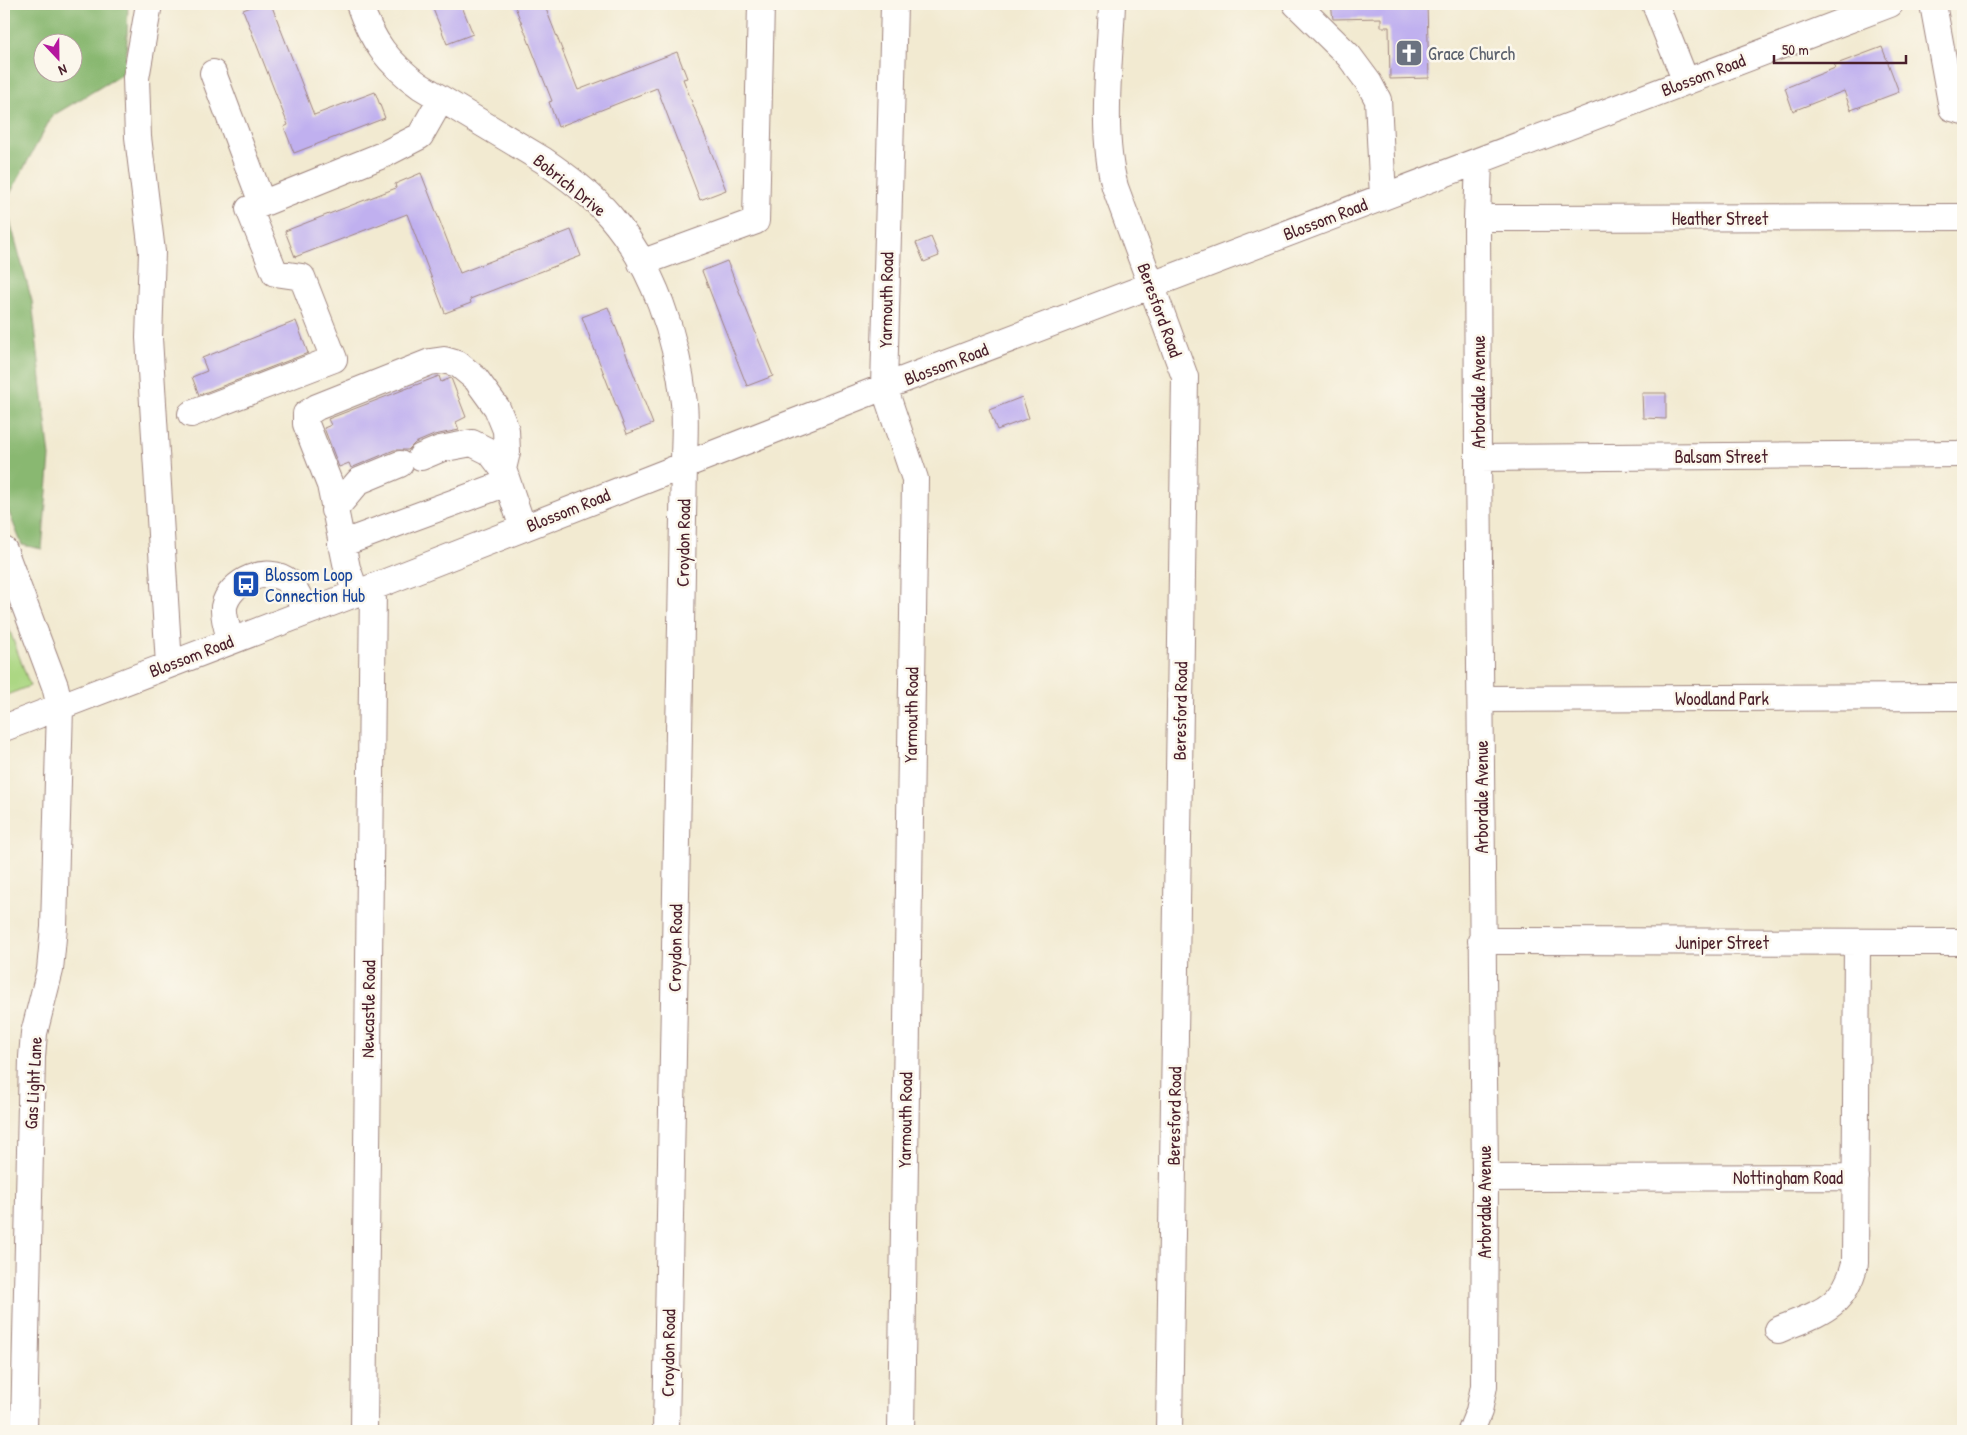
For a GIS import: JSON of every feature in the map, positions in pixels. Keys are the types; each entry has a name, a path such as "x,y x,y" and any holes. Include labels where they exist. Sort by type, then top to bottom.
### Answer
{"street":[{"path":"149,4 136,78 138,136 152,252 149,338 169,665"},
{"name":"Bobrich Drive","path":"359,4 366,25 385,55 401,72 441,99 561,172 608,214 622,230 641,263 660,304 677,353 685,405 684,464"},
{"path":"641,263 756,221 761,4"},
{"name":"Yarmouth Road","path":"894,4 884,387 915,479 901,1431"},
{"name":"Beresford Road","path":"1112,4 1107,129 1111,172 1185,377 1170,1431"},
{"path":"1296,4 1349,56 1369,83 1378,100 1383,197"},
{"path":"1656,4 1686,82"},
{"name":"Blossom Road","path":"4,728 884,387 1890,4"},
{"path":"1933,4 1952,108 1963,111"},
{"path":"213,73 262,203"},
{"path":"191,414 334,359 302,277 274,273 249,208 385,154 420,136 441,99"},
{"name":"Arbordale Avenue","path":"1471,1431 1484,1386 1485,1178 1481,941 1482,700 1477,218 1479,161"},
{"name":"Heather Street","path":"1477,218 1963,217"},
{"path":"364,590 346,568 330,485 306,424 306,414 316,407 430,362 444,360 458,364 476,379 497,408 506,430 505,476"},
{"path":"334,510 359,481 440,449 472,443 490,452 505,476 522,528"},
{"name":"Balsam Street","path":"1478,458 1963,454"},
{"name":"Croydon Road","path":"666,1431 684,464"},
{"path":"342,544 505,476"},
{"name":"Gas Light Lane","path":"4,550 55,686 60,706 54,927 50,970 34,1033 32,1057 24,1431"},
{"path":"231,641 224,608 231,592 243,581 250,578 258,575 274,576 287,581 297,592 306,612"},
{"name":"Newcastle Road","path":"364,590 364,1431"},
{"name":"Woodland Park","path":"1482,700 1963,697"},
{"name":"Juniper Street","path":"1481,941 1963,942"},
{"name":"Nottingham Road","path":"1485,1178 1856,1177 1857,942"},
{"path":"1778,1330 1834,1304 1844,1292 1851,1279 1855,1263 1856,1177"}],"green space":[{"path":"4,4 128,4 126,72 52,116 5,203 32,301 50,457 42,549 22,545 4,500"},
{"path":"4,615 30,686 4,696"}],"building":[{"path":"259,4 271,4 314,115 375,92 385,118 294,153 284,127 288,125 243,10"},
{"path":"431,4 461,4 473,34 447,44"},
{"path":"514,4 544,4 578,90 677,52 687,78 683,79 726,190 700,200 657,88 558,127 549,102 552,101"},
{"name":"Grace Church","path":"1331,4 1427,4 1429,78 1390,79 1389,27 1381,27 1381,18 1333,19"},
{"path":"1882,47 1899,92 1851,110 1844,91 1793,111 1785,88 1835,68 1834,65"},
{"path":"421,173 460,273 571,230 581,256 470,299 471,303 445,313 407,214 295,257 285,231 396,188 395,184"},
{"path":"931,237 939,256 924,262 916,243"},
{"path":"727,261 773,376 747,386 702,271"},
{"path":"608,307 653,424 627,434 582,317"},
{"path":"296,321 308,353 199,395 192,377 207,371 202,358"},
{"path":"439,376 441,382 451,378 466,417 456,422 459,430 434,435 415,443 408,450 394,450 351,468 349,463 339,467 324,428 331,425 328,419"},
{"path":"1642,393 1666,393 1666,419 1643,418"},
{"path":"1022,397 1029,418 997,430 989,410"}],"place":[{"name":"Grace Church","path":"1409,53"},
{"name":"Blossom Loop Connection Hub","path":"246,584"}]}
